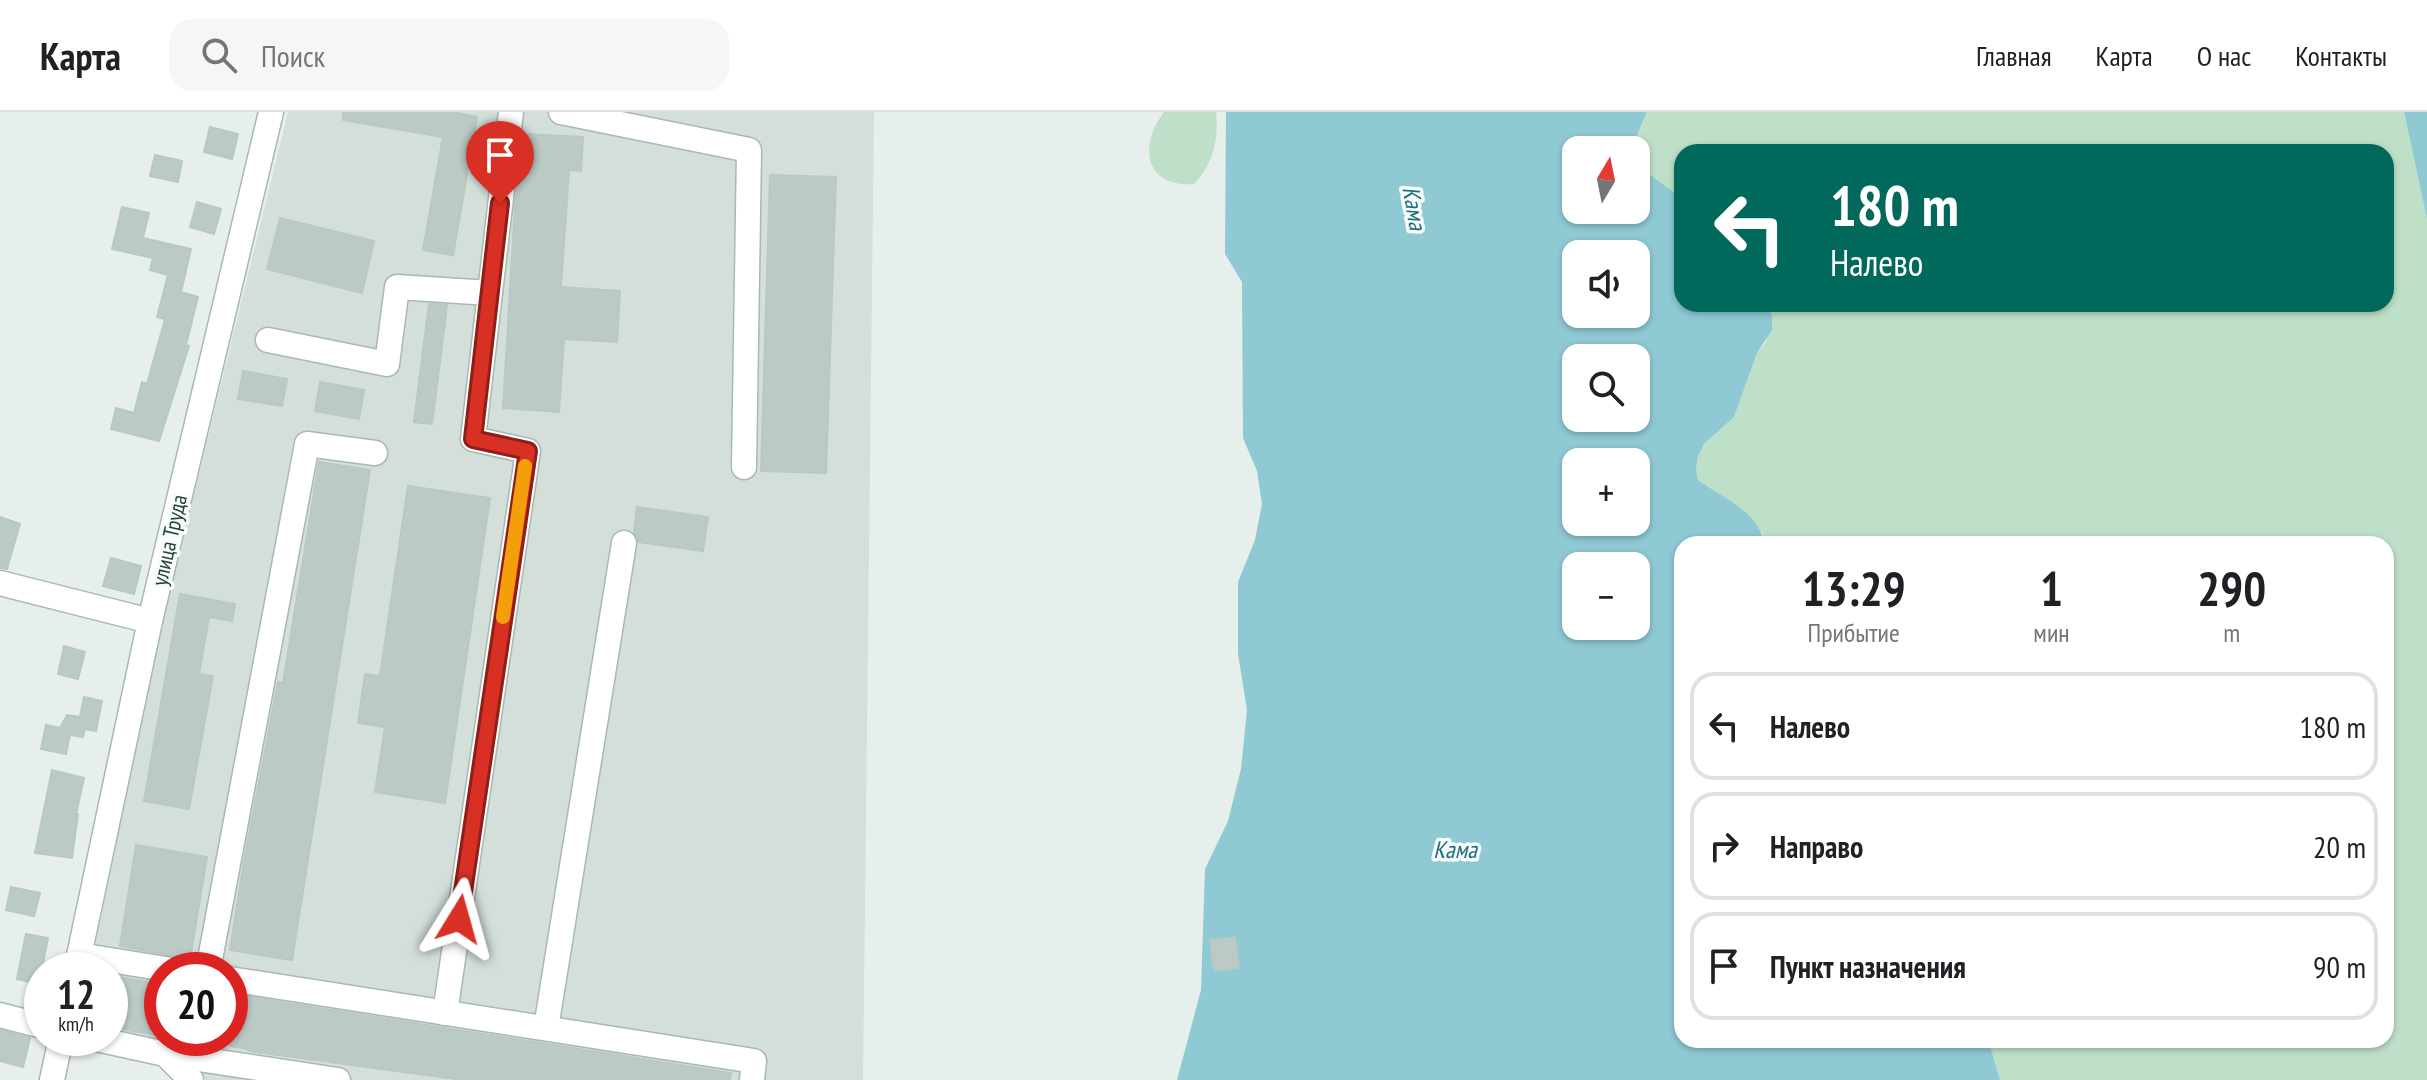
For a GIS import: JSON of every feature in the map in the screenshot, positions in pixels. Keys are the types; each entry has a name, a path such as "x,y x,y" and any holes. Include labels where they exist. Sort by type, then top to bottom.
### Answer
{"street":[{"name":"улица Труда","path":"79,952 150,621 271,112"},
{"path":"445,1013 528,451 473,439 511,112"},
{"path":"561,112 649,120 749,150 744,467"},
{"path":"268,340 387,364 397,287 490,293"},
{"path":"211,952 307,444 375,453"},
{"path":"546,1028 624,543"},
{"path":"0,583 150,621"},
{"path":"248,982 754,1061 752,1080"},
{"path":"0,1015 24,1021"},
{"path":"52,1080 57,1056"},
{"path":"167,1056 191,1080"},
{"path":"178,1056 329,1079"}],"shaded area":[{"path":"288,112 874,112 863,1080 205,1080 198,1059 186,1056 248,1056 248,952 144,952 144,1046 128,1042 128,952 94,952 161,628"}],"green space":[{"path":"1164,112 1216,112 1213,151 1206,168 1194,184 1165,179 1156,172 1151,162 1151,138"},
{"path":"1647,112 2404,112 2427,219 2427,1080 2000,1080 1990,1048 2394,1048 2394,536 1763,536 1698,480 1696,469 1704,444 1734,417 1757,353 1766,342 1771,312 2394,312 2394,144 1674,144 1674,193 1650,176 1650,136 1637,136"}],"water":[{"name":"Кама","path":"1226,112 1647,112 1637,136 1562,136 1562,224 1650,224 1650,175 1674,192 1674,312 1771,312 1772,316 1772,330 1757,353 1734,417 1704,444 1696,469 1698,480 1747,513 1762,536 1674,536 1674,1048 1990,1048 2000,1080 1177,1080 1201,990 1205,869 1228,821 1241,769 1247,710 1238,654 1238,582 1255,540 1262,504 1257,471 1243,438 1242,282 1225,254"},
{"path":"2404,112 2427,112 2427,219"}],"building":[{"path":"343,112 451,112 477,117 453,255 423,250 443,137 343,120"},
{"path":"210,127 238,134 232,159 204,152"},
{"path":"524,134 583,137 581,171 569,170 561,287 620,291 617,342 564,339 559,412 503,408 515,206"},
{"path":"155,155 182,161 178,182 150,176"},
{"path":"770,175 836,177 826,473 761,471"},
{"path":"197,202 221,209 214,234 190,227"},
{"path":"122,207 149,213 143,238 191,249 181,292 198,297 186,345 189,346 159,441 111,429 116,408 134,413 142,382 147,384 165,319 157,317 168,275 150,270 153,258 112,249"},
{"path":"280,218 374,241 362,293 267,269"},
{"path":"429,304 447,305 432,424 414,422"},
{"path":"243,371 287,379 282,406 238,399"},
{"path":"320,382 364,390 359,419 315,411"},
{"path":"319,462 370,470 292,960 230,950 278,682 283,683"},
{"path":"408,486 490,498 445,803 375,792 385,727 358,723 365,674 380,676"},
{"path":"637,507 708,517 703,551 639,542 634,532"},
{"path":"0,517 20,524 7,569 0,568"},
{"path":"111,558 141,566 134,594 103,586"},
{"path":"180,594 235,604 232,621 209,617 199,674 213,676 189,809 144,801"},
{"path":"64,646 85,652 78,679 58,674"},
{"path":"84,697 102,701 96,731 85,729 83,737 70,735 66,754 41,749 46,725 60,728 67,715 80,717"},
{"path":"52,770 84,778 76,814 72,858 35,853"},
{"path":"136,845 207,857 191,952 152,952 120,946"},
{"path":"11,887 40,893 34,916 6,910"},
{"path":"26,934 48,938 45,952 24,952 24,981 17,979"},
{"path":"1235,937 1239,968 1214,971 1210,940"},
{"path":"128,979 144,981 144,1033 128,1030"},
{"path":"248,997 731,1073 730,1080 463,1080 248,1051"},
{"path":"0,1030 24,1036 23,1067 0,1061"}],"slow traffic":[{"path":"503,617 525,466"}],"route":[{"path":"459,919 528,451 473,439 500,203"}]}
